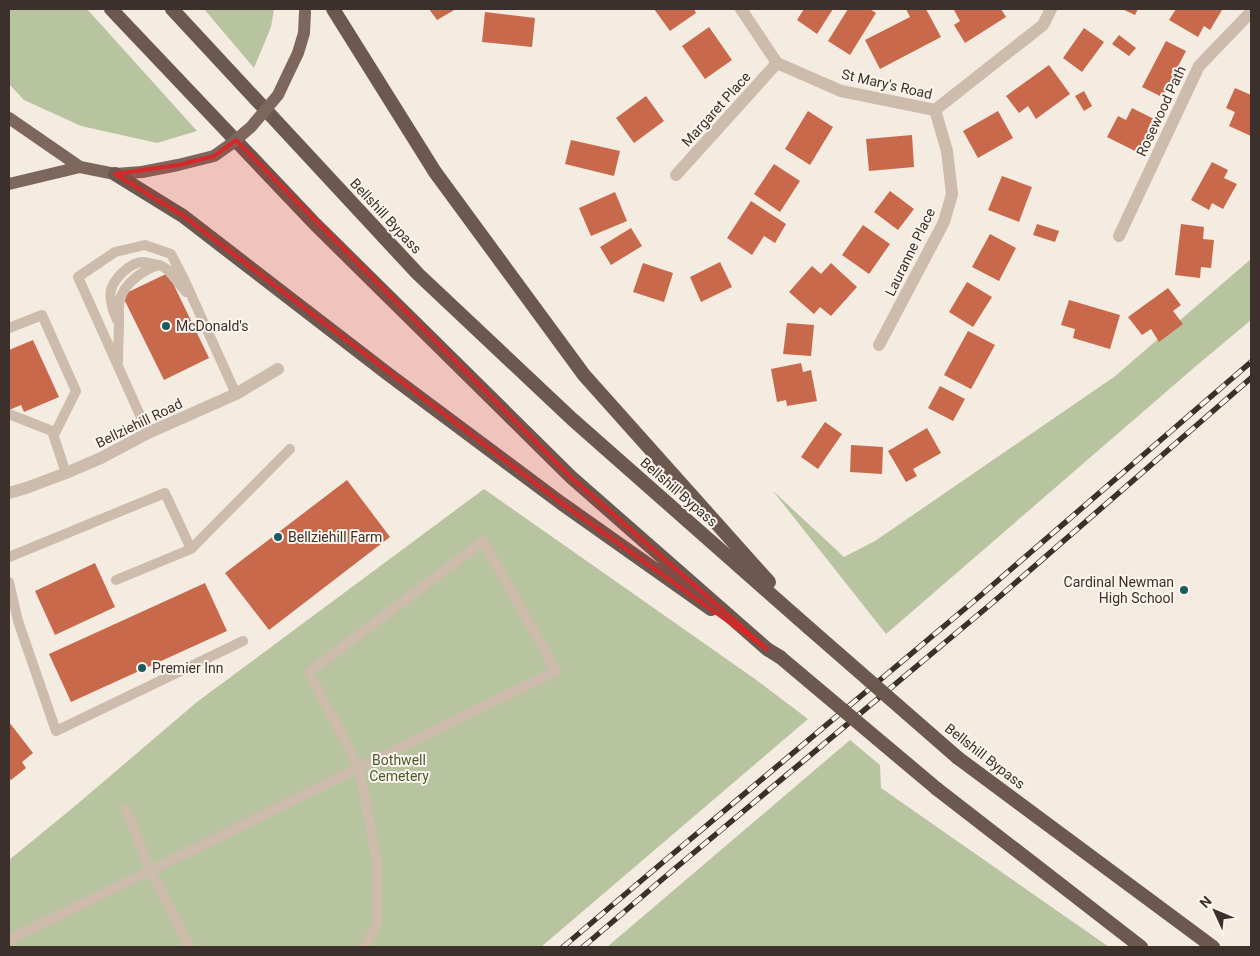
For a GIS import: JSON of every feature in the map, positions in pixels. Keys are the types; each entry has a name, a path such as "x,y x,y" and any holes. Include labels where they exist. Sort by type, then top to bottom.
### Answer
{"highway":[{"path":"111,9 315,224 571,477 767,649"},
{"name":"Bellshill Bypass","path":"172,9 418,274 572,419 958,758 1213,947"},
{"path":"333,9 435,172 584,374 810,628"},
{"path":"115,174 183,216 388,374 561,503 780,657 937,789 1141,947"}],"main road":[{"path":"9,118 80,167 115,174 142,172 214,156 251,127 278,95 298,53 304,33 304,10"},
{"path":"9,184 80,167"}],"street":[{"path":"741,9 777,63"},
{"name":"St Mary's Road","path":"777,63 841,91 935,110 1042,25 1051,9"},
{"name":"Rosewood Path","path":"1119,236 1199,66 1251,12"},
{"name":"Margaret Place","path":"676,175 777,63"},
{"name":"Lauranne Place","path":"879,345 944,222 952,194 947,151 935,110"},
{"name":"Bellziehill Road","path":"9,493 66,473 101,458 148,433 236,394 278,370"}],"lane":[{"path":"148,433 78,277 115,252 146,245 172,254 236,394"},
{"path":"118,366 120,301 123,291 140,275 160,265 168,270 193,300"},
{"path":"9,328 42,315 76,390 54,435"},
{"path":"9,414 52,431 66,473"},
{"path":"116,580 191,549 290,449"},
{"path":"9,557 164,493 191,549"},
{"path":"9,940 150,870 359,768 556,671 483,541 309,672 359,768 376,862 377,922 365,947"},
{"path":"9,582 18,621 56,730 243,641"},
{"path":"126,809 150,870 190,947"}],"highlighted area":[{"path":"236,140 571,477 767,649 561,503 183,216 115,174 178,165 214,156"}],"green space":[{"path":"9,9 87,9 197,131 157,143 81,126 24,100 9,84"},
{"path":"204,9 274,9 271,27 254,68"},
{"path":"1251,259 1251,320 886,634 773,491 844,557 875,541 1114,377"},
{"name":"Bothwell Cemetery","path":"484,489 755,679 808,719 541,947 9,947 9,860 197,702"},
{"path":"850,740 880,765 881,788 1109,947 607,947"}],"building":[{"path":"429,9 456,9 437,20"},
{"path":"654,9 694,9 696,13 670,31"},
{"path":"804,9 833,9 817,34 797,20"},
{"path":"848,9 870,9 876,13 850,55 828,41"},
{"path":"906,9 926,9 941,37 880,69 865,40 910,17"},
{"path":"1001,9 1006,17 965,43 954,25 960,21 954,10"},
{"path":"1122,9 1138,9 1135,15"},
{"path":"1176,9 1222,10 1210,30 1204,26 1198,37 1169,20"},
{"path":"485,12 535,18 532,47 482,42"},
{"path":"709,27 732,60 705,79 682,46"},
{"path":"1084,28 1104,42 1082,72 1063,58"},
{"path":"1119,35 1136,48 1129,56 1112,44"},
{"path":"1166,41 1186,51 1162,97 1142,87"},
{"path":"1049,65 1070,94 1036,119 1028,106 1019,113 1006,96"},
{"path":"1235,88 1251,95 1251,136 1229,126 1235,112 1226,108"},
{"path":"1084,91 1092,106 1084,111 1075,96"},
{"path":"646,96 664,121 634,143 616,118"},
{"path":"1132,108 1156,120 1139,153 1107,137 1118,116 1126,120"},
{"path":"808,111 833,127 810,165 785,149"},
{"path":"998,111 1013,138 978,158 963,131"},
{"path":"912,135 914,167 869,171 866,139"},
{"path":"571,140 620,151 614,176 565,164"},
{"path":"1212,162 1228,170 1224,178 1237,184 1223,209 1212,203 1209,210 1191,200"},
{"path":"774,164 800,181 780,212 754,194"},
{"path":"1002,176 1032,187 1019,222 988,210"},
{"path":"890,191 914,209 898,230 874,212"},
{"path":"615,192 627,221 591,236 579,208"},
{"path":"751,201 786,224 775,243 764,236 752,255 727,238"},
{"path":"1037,224 1059,231 1055,242 1033,235"},
{"path":"1181,224 1204,227 1203,239 1214,240 1211,268 1201,267 1200,278 1175,275"},
{"path":"863,225 890,244 869,274 842,255"},
{"path":"631,228 642,246 611,265 600,247"},
{"path":"990,234 1016,248 999,281 972,267"},
{"path":"720,262 732,287 701,302 690,277"},
{"path":"643,263 673,273 664,302 633,292"},
{"path":"831,263 857,287 831,316 820,307 814,314 789,292 812,266 821,274"},
{"name":"McDonald's","path":"168,273 209,358 164,380 122,295"},
{"path":"967,282 992,297 973,327 949,312"},
{"path":"1168,288 1181,305 1173,311 1183,324 1159,342 1151,329 1142,335 1128,317"},
{"path":"1069,300 1120,315 1110,349 1073,338 1075,329 1061,325"},
{"path":"787,323 814,325 811,356 783,354"},
{"path":"968,331 995,345 971,389 944,375"},
{"path":"33,340 59,397 24,412 21,405 9,410 9,350"},
{"path":"801,363 803,372 811,370 817,401 787,406 786,400 777,402 771,369"},
{"path":"940,386 965,399 953,421 928,408"},
{"path":"825,422 842,434 818,469 801,457"},
{"path":"927,428 941,453 913,469 917,476 906,482 888,451"},
{"path":"851,445 883,447 882,474 850,472"},
{"path":"347,480 390,537 269,630 225,573"},
{"path":"95,563 115,607 55,635 35,591"},
{"path":"205,583 227,631 71,702 49,654"},
{"path":"9,722 33,753 22,762 26,768 11,780 9,778"}],"railway":[{"path":"563,947 980,596 1251,362"},
{"path":"583,947 991,604 1251,378"}],"place":[{"name":"McDonald's","path":"166,326"},
{"name":"Bellziehill Farm","path":"278,537"},
{"name":"Cardinal Newman High School","path":"1184,590"},
{"name":"Premier Inn","path":"142,668"}]}
